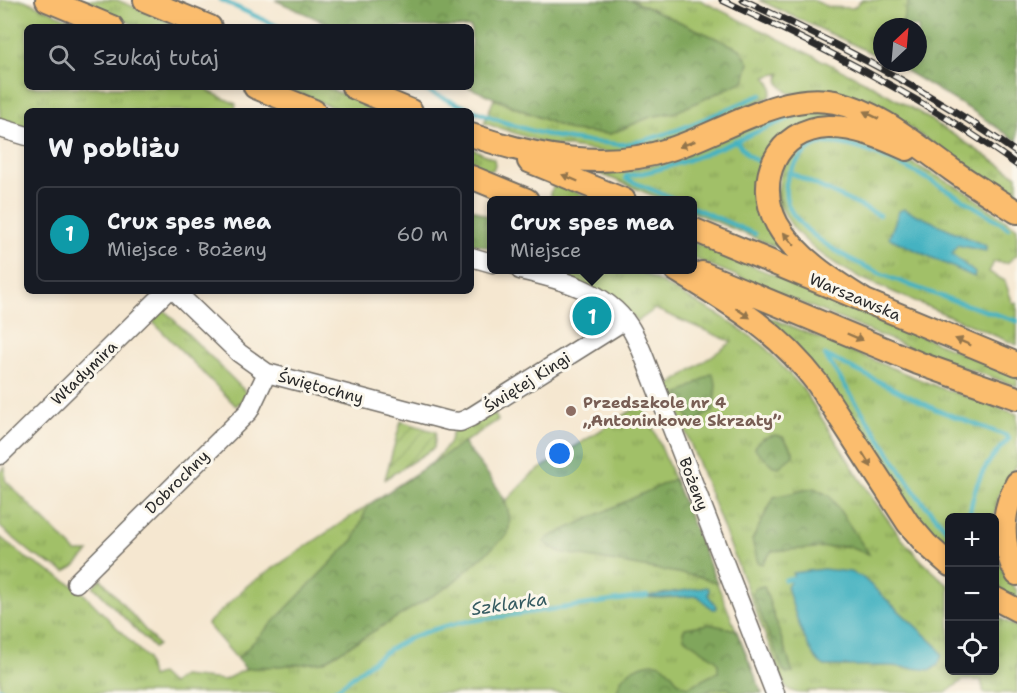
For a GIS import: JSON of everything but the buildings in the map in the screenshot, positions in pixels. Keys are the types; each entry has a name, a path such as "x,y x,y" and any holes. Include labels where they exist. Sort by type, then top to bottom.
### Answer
{"main road":[{"path":"47,0 104,24"},
{"path":"145,0 203,24"},
{"path":"262,90 307,108"},
{"path":"360,90 404,108"},
{"path":"474,136 570,159 619,161 677,147 781,105 819,100 845,105 878,118 954,172 1017,212"},
{"path":"867,302 818,268 791,243 778,226 770,205 767,184 771,168 779,153 795,137 809,130 826,127 843,128 891,142 954,172"},
{"path":"474,136 612,196"},
{"path":"474,178 515,196"},
{"name":"Warszawska","path":"697,231 1017,364"},
{"path":"697,271 918,363 1017,398"},
{"path":"682,274 764,327 804,365 908,523 926,544 945,561"},
{"path":"1017,483 1008,502 1004,535 1009,556 1017,574"},
{"path":"999,601 1017,610"}],"street":[{"path":"0,128 24,135"},
{"name":"Bożeny","path":"534,274 579,287 604,301 625,320 637,340 775,693"},
{"name":"Władymira","path":"0,455 164,294"},
{"name":"Świętochny","path":"178,294 239,353 267,373 449,422 460,422"},
{"name":"Świętej Kingi","path":"460,422 625,320"},
{"name":"Dobrochny","path":"76,583 249,411 267,373"}],"green space":[{"path":"0,0 24,0 81,24 24,24 24,90 208,90 236,104 235,108 24,108 24,127 0,121"},
{"path":"75,0 117,0 175,24 133,24"},
{"path":"275,0 631,0 740,49 749,63 744,81 676,112 650,117 610,134 572,131 474,90 474,24 328,24"},
{"path":"631,0 700,0 864,81 920,113 1017,176 1017,201 876,105 855,97 789,93 778,80 781,73 765,77 772,86 770,97 673,139 612,153 547,144 484,123 494,99 572,131 610,134 650,117 676,112 740,49"},
{"path":"759,0 813,0 829,7 853,8 862,0 909,0 904,18 873,18 873,54"},
{"path":"909,0 1017,0 1017,141 908,72 927,72 927,18 904,18"},
{"path":"291,90 332,90 375,108 334,108"},
{"path":"805,109 858,116 769,150 788,252 697,214 697,196 654,196 591,170 628,170 657,164 764,121"},
{"path":"824,138 847,138 895,154 971,194 1017,228 1017,255 1007,263 994,262 989,272 1005,281 1013,304 1017,303 1017,345 863,279 816,250 801,236 789,222 781,206 778,189 782,170 789,158 799,149"},
{"path":"474,149 494,159 493,170 484,171 474,166"},
{"path":"554,186 560,186 586,196 551,196"},
{"path":"474,210 487,216 487,247 474,244"},
{"path":"697,243 1017,376 1017,386 925,354 697,260"},
{"path":"545,274 645,274 721,316 763,345 803,389 873,499 902,539 945,582 945,675 999,675 999,618 1017,627 1017,693 984,693 981,680 963,680 946,693 808,691 805,693 787,688 668,386 732,342 655,309 638,321 618,304"},
{"path":"164,310 245,391 246,396 241,404 240,402 236,406 152,321"},
{"path":"766,316 938,387 1017,414 1017,465 999,495 995,513 945,513 945,551"},
{"path":"712,373 716,383 714,410 693,423 678,395"},
{"path":"643,403 762,693 0,693 0,537 26,558 78,588 147,658 151,677 160,674 171,684 182,676 224,680 246,669 207,624 248,585 433,462 449,444 452,433 457,427 493,411 498,420 463,443 506,501 532,474"},
{"path":"401,421 436,432 434,448 385,479"},
{"path":"775,435 783,437 793,451 793,456 779,467 773,466 755,449 765,437"},
{"path":"463,443 504,499 509,524 506,536 449,586 323,662 246,669 237,659 354,539 368,505"},
{"path":"5,467 5,480 76,552 89,552 74,567 65,572 34,555 0,527 0,472"},
{"path":"674,479 717,583 700,577 560,552 544,542 549,537"},
{"path":"814,488 830,496 869,554 845,546 772,551 762,564 758,563 752,540 774,497"},
{"path":"999,559 1003,571 1017,591 1017,601 999,591"},
{"path":"101,579 158,645 154,648 93,586"},
{"path":"764,586 793,673 787,674 783,670 752,593 755,588"},
{"path":"709,624 736,630 762,693 734,693 728,688 712,689 705,693 617,693 624,676 637,667 649,664 664,666 677,681 688,687 718,672 716,660 684,638 685,628"}],"water":[{"path":"904,209 986,246 986,251 957,245 952,254 975,273 974,277 889,238 899,211"},
{"path":"823,569 850,572 862,577 937,646 942,655 938,665 931,670 891,666 825,666 819,661 807,643 787,586 793,579 793,573"},
{"path":"707,587 708,595 716,609 712,609 698,596 642,597"}],"waterway":[{"path":"221,0 273,24"},
{"path":"425,90 467,108"},
{"path":"474,111 557,137 628,144 663,135 761,95"},
{"path":"667,196 626,179 626,176 690,159 793,117"},
{"path":"735,140 748,155 757,161"},
{"path":"1009,228 944,188 863,149 839,144 816,145 801,157 787,178 786,197 793,214 811,233 835,250 896,280 1017,321"},
{"path":"789,172 879,215"},
{"path":"697,209 755,234"},
{"path":"825,355 937,410 1007,436 1009,439 981,474 970,513"},
{"path":"826,357 919,498 945,527"},
{"name":"Szklarka","path":"785,580 793,579"},
{"name":"Szklarka","path":"331,693 385,652 412,637 434,629 463,622 647,596"},
{"name":"Szklarka","path":"0,689 6,693"}],"railway":[{"path":"722,0 910,96 1017,165"},
{"path":"743,0 884,70 952,110 1017,153"}],"place":[{"name":"Crux spes mea","path":"592,316"},
{"name":"Przedszkole nr 4 „Antoninkowe Skrzaty”","path":"571,411"}]}
